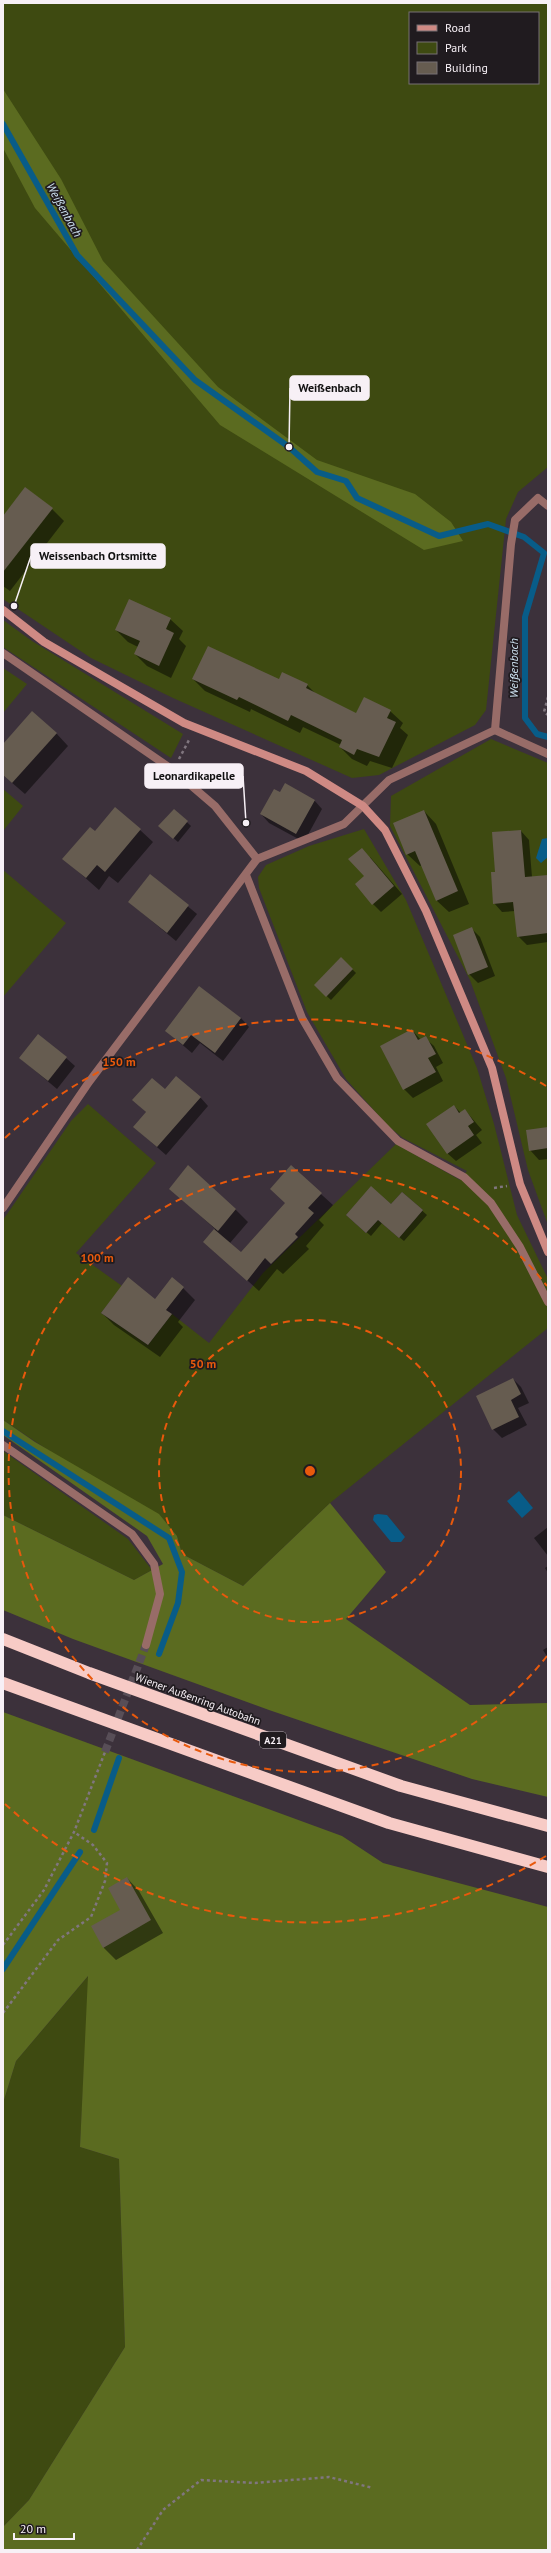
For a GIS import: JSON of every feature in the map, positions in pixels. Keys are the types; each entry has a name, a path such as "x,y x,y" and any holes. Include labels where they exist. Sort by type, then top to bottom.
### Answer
{"highway":[{"name":"Wiener Außenring Autobahn","path":"3,1639 89,1673 401,1786 548,1826"},
{"path":"3,1683 389,1822 548,1867"}],"street":[{"path":"495,730 511,544 515,520 538,498 548,506"},
{"path":"3,610 44,642 195,727 306,771 363,806 385,830 426,911 472,1017 492,1068 520,1184 548,1252"},
{"path":"3,653 173,770 215,806 257,859"},
{"path":"3,1208 89,1082 257,859 344,824 389,780 495,730 548,754"},
{"path":"246,875 302,1018 337,1078 398,1141 464,1177 490,1203 520,1247 548,1302"},
{"path":"3,1445 132,1534 154,1564 160,1594 146,1645"}],"path":[{"path":"548,697 544,712 548,715"},
{"path":"173,770 195,727"},
{"path":"492,1188 509,1186"},
{"path":"3,1945 44,1890 74,1832 105,1752"},
{"path":"3,2013 58,1940 91,1917 105,1881 107,1863 93,1845 74,1832"},
{"path":"137,2550 163,2510 201,2480 255,2483 329,2477 373,2488"}],"green space":[{"path":"3,3 548,3 548,467 518,492 506,519 486,710 475,725 379,775 352,778 173,698 91,658 3,599"},
{"path":"3,89 61,179 103,261 218,387 317,460 415,494 451,522 463,541 424,550 220,425 35,208 3,148"},
{"path":"3,620 32,641 183,734 171,758 3,647"},
{"path":"3,668 27,684 3,713"},
{"path":"491,739 548,763 548,1225 528,1170 506,1078 470,980 390,826 391,796"},
{"path":"3,789 23,806 3,831"},
{"path":"364,829 406,900 477,1068 494,1124 517,1215 548,1279 548,1328 330,1503 243,1586 182,1554 177,1536 3,1420 3,1220 71,1121 88,1104 156,1163 76,1253 122,1286 101,1313 148,1345 172,1314 209,1343 263,1273 396,1144 460,1180 467,1171 403,1138 388,1126 346,1079 307,1012 259,888 258,877 266,865 309,846","holes":["371,1187 391,1204 402,1192 423,1210 399,1238 378,1220 366,1233 346,1215"]},
{"path":"3,870 66,923 3,997"},
{"path":"3,1420 35,1442 159,1514 177,1536 182,1554 243,1586 330,1503 386,1572 346,1619 470,1705 548,1703 548,1797 472,1779 269,1710 73,1639 3,1610 3,1515 134,1580 163,1564 147,1536 3,1435"},
{"path":"3,1451 128,1539 152,1570 134,1580 3,1515"},
{"path":"3,1712 342,1836 383,1863 548,1907 548,2550 3,2550 3,2527 29,2500 125,2347 119,2159 80,2147 88,1976 16,2061 3,2103"},
{"path":"89,1975 80,2147 119,2159 125,2347 29,2500 3,2527 3,2103 16,2061"}],"water":[{"path":"548,838 548,857 541,863 536,858 542,839"},
{"path":"519,1491 533,1508 522,1518 507,1501"},
{"path":"374,1515 387,1515 405,1537 401,1542 391,1542 373,1520"}],"building":[{"path":"25,487 53,508 3,572 3,516"},
{"path":"129,599 171,618 166,629 174,633 159,666 134,654 140,641 115,630"},
{"path":"208,646 279,679 282,672 308,684 306,688 356,713 364,697 391,710 387,718 396,722 379,757 357,749 354,755 339,747 342,740 291,715 288,721 239,697 237,700 192,679"},
{"path":"32,711 57,733 12,783 3,775 3,744"},
{"path":"285,783 315,800 296,834 260,814 274,789 280,792"},
{"path":"115,807 141,829 105,872 97,865 86,878 62,859 90,827 95,831"},
{"path":"174,809 188,821 173,839 158,826"},
{"path":"424,810 458,891 436,901 415,851 406,855 393,823"},
{"path":"521,830 525,877 548,875 548,933 517,937 513,902 493,904 491,872 495,872 492,832"},
{"path":"362,848 394,886 372,905 355,884 364,876 348,859"},
{"path":"150,874 189,905 167,933 128,902"},
{"path":"472,927 488,967 468,975 453,935"},
{"path":"341,957 353,969 326,997 314,985"},
{"path":"199,986 241,1018 215,1053 191,1035 183,1045 165,1031"},
{"path":"412,1029 418,1040 426,1036 436,1054 428,1058 436,1072 403,1090 380,1046"},
{"path":"38,1034 67,1057 48,1081 19,1058"},
{"path":"176,1076 201,1097 157,1147 133,1127 146,1112 132,1100 152,1078 165,1089"},
{"path":"454,1105 459,1113 465,1109 474,1122 468,1126 474,1135 447,1154 426,1124"},
{"path":"548,1127 548,1148 529,1151 526,1130"},
{"path":"188,1165 236,1209 218,1231 169,1189"},
{"path":"291,1165 322,1193 308,1208 314,1213 295,1234 298,1237 271,1264 265,1258 247,1281 203,1242 214,1229 241,1252 285,1203 270,1189"},
{"path":"371,1186 391,1204 402,1192 423,1210 399,1238 378,1220 366,1233 346,1215"},
{"path":"128,1277 155,1299 172,1277 184,1287 166,1310 172,1314 148,1345 101,1313"},
{"path":"513,1378 521,1394 511,1400 519,1417 492,1430 476,1396"},
{"path":"127,1877 151,1920 103,1948 91,1926 120,1910 108,1888"}],"waterway":[{"name":"Weißenbach","path":"3,124 77,255 195,380 289,447 317,472 346,481 357,498 439,536 488,524 524,537 544,553 525,617 525,718 537,734 548,737"},
{"path":"3,1431 169,1538 182,1572 178,1603 159,1654"},
{"path":"94,1830 119,1758"},
{"path":"3,1969 80,1852"}],"tunnel":[{"path":"105,1752 146,1645"}],"place":[{"name":"Weißenbach","path":"289,447"},
{"name":"Weissenbach Ortsmitte","path":"14,606"},
{"name":"Leonardikapelle","path":"246,823"}]}
